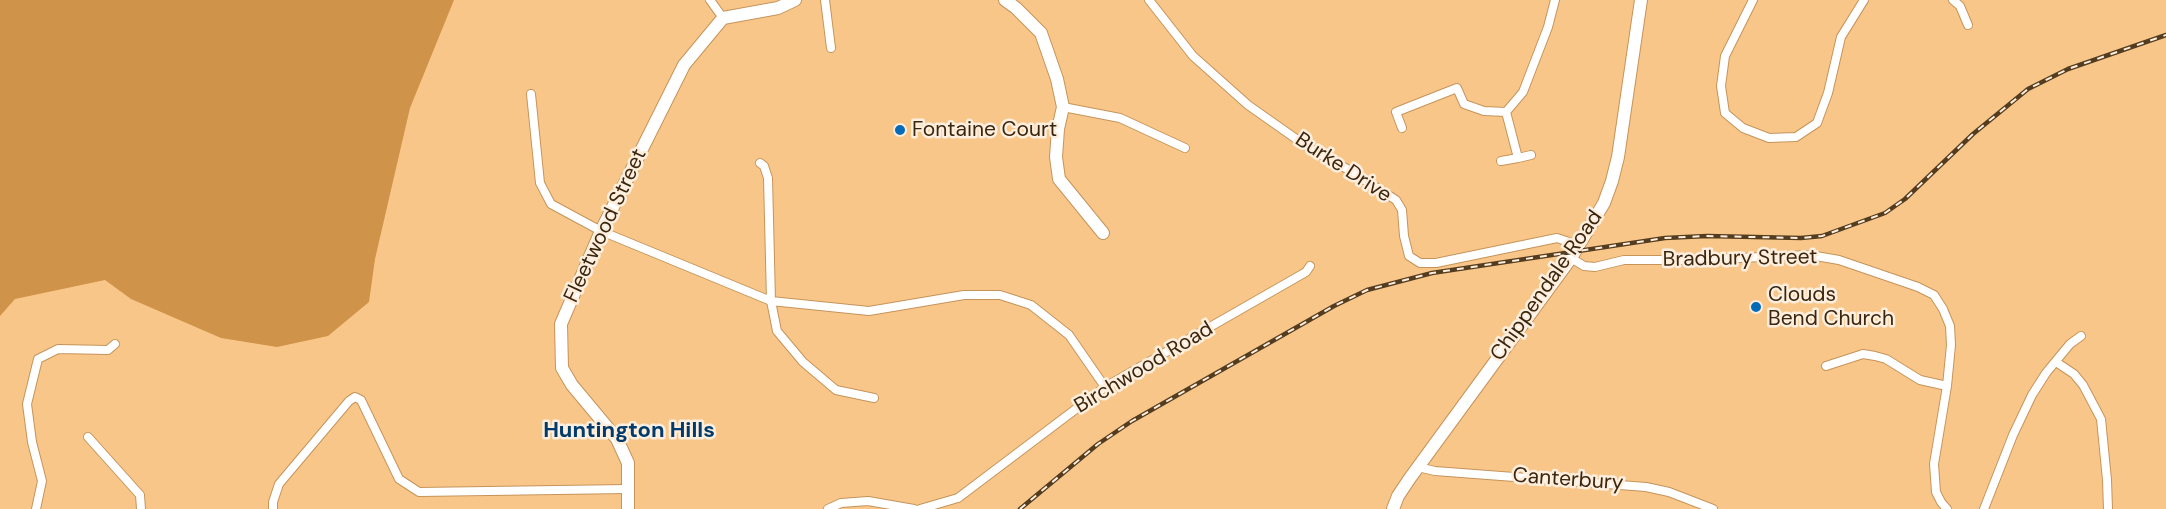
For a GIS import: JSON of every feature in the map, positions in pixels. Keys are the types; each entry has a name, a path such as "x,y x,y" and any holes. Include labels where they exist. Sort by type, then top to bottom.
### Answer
{"street":[{"path":"710,0 723,18 778,8 795,0"},
{"path":"825,0 831,48"},
{"path":"1005,0 1041,33 1058,79 1063,107 1058,129 1056,157 1059,179 1103,233"},
{"name":"Burke Drive","path":"1149,0 1192,56 1248,105 1308,148 1349,170 1396,200 1402,210 1404,236 1409,256 1420,263 1436,262 1557,238 1578,245"},
{"path":"1506,112 1523,92 1548,27 1555,0"},
{"name":"Chippendale Road","path":"1393,509 1398,496 1418,467 1571,258 1604,203 1618,157 1641,0"},
{"path":"1753,0 1725,56 1721,86 1725,113 1743,128 1769,138 1796,137 1817,123 1828,93 1841,37 1864,0"},
{"path":"1953,0 1959,6 1968,25"},
{"name":"Fleetwood Street","path":"628,509 627,463 617,439 572,385 562,368 561,324 601,231 684,65 723,18"},
{"path":"1402,128 1396,112 1457,88 1464,104 1484,111 1506,112"},
{"path":"531,94 540,183 551,204 601,231 771,301 869,311 964,295 1000,295 1031,305 1069,335 1105,387"},
{"path":"1063,107 1120,118 1185,148"},
{"path":"1506,112 1518,158"},
{"path":"1501,161 1531,155"},
{"path":"760,163 764,166 768,178 771,301 777,331 803,362 837,390 874,398"},
{"name":"Bradbury Street","path":"1571,258 1584,266 1595,267 1624,260 1692,260 1810,255 1839,260 1918,287 1934,295 1950,327 1951,345 1947,386 1934,465 1936,492 1947,509"},
{"name":"Birchwood Road","path":"920,509 958,498 1105,387 1306,272 1310,266"},
{"path":"1984,509 2024,410 2046,373 2070,344 2081,336"},
{"path":"36,509 42,481 32,442 27,404 38,359 58,349 108,350 116,344"},
{"path":"1826,366 1863,354 1886,360 1920,380 1947,386"},
{"path":"2056,362 2074,374 2083,385 2101,419 2108,509"},
{"path":"273,509 279,484 349,400 355,397 361,400 399,479 420,492 627,489"},
{"path":"88,437 140,495 141,509"},
{"name":"Canterbury","path":"1418,467 1435,471 1646,486 1713,509"},
{"path":"828,509 841,503 868,501 914,509"}],"shaded area":[{"path":"0,0 454,0 410,108 375,259 369,302 328,336 277,347 221,338 131,299 105,280 15,299 0,316"}],"railway":[{"path":"1020,509 1098,444 1132,421 1334,306 1367,290 1432,273 1665,238 1822,236 1885,213 1905,199 1973,134 2028,89 2068,69 2166,35"}],"place":[{"name":"Fontaine Court","path":"900,130"},
{"name":"Clouds Bend Church","path":"1756,307"}],"district":[{"name":"Huntington Hills","path":"629,431"}]}
